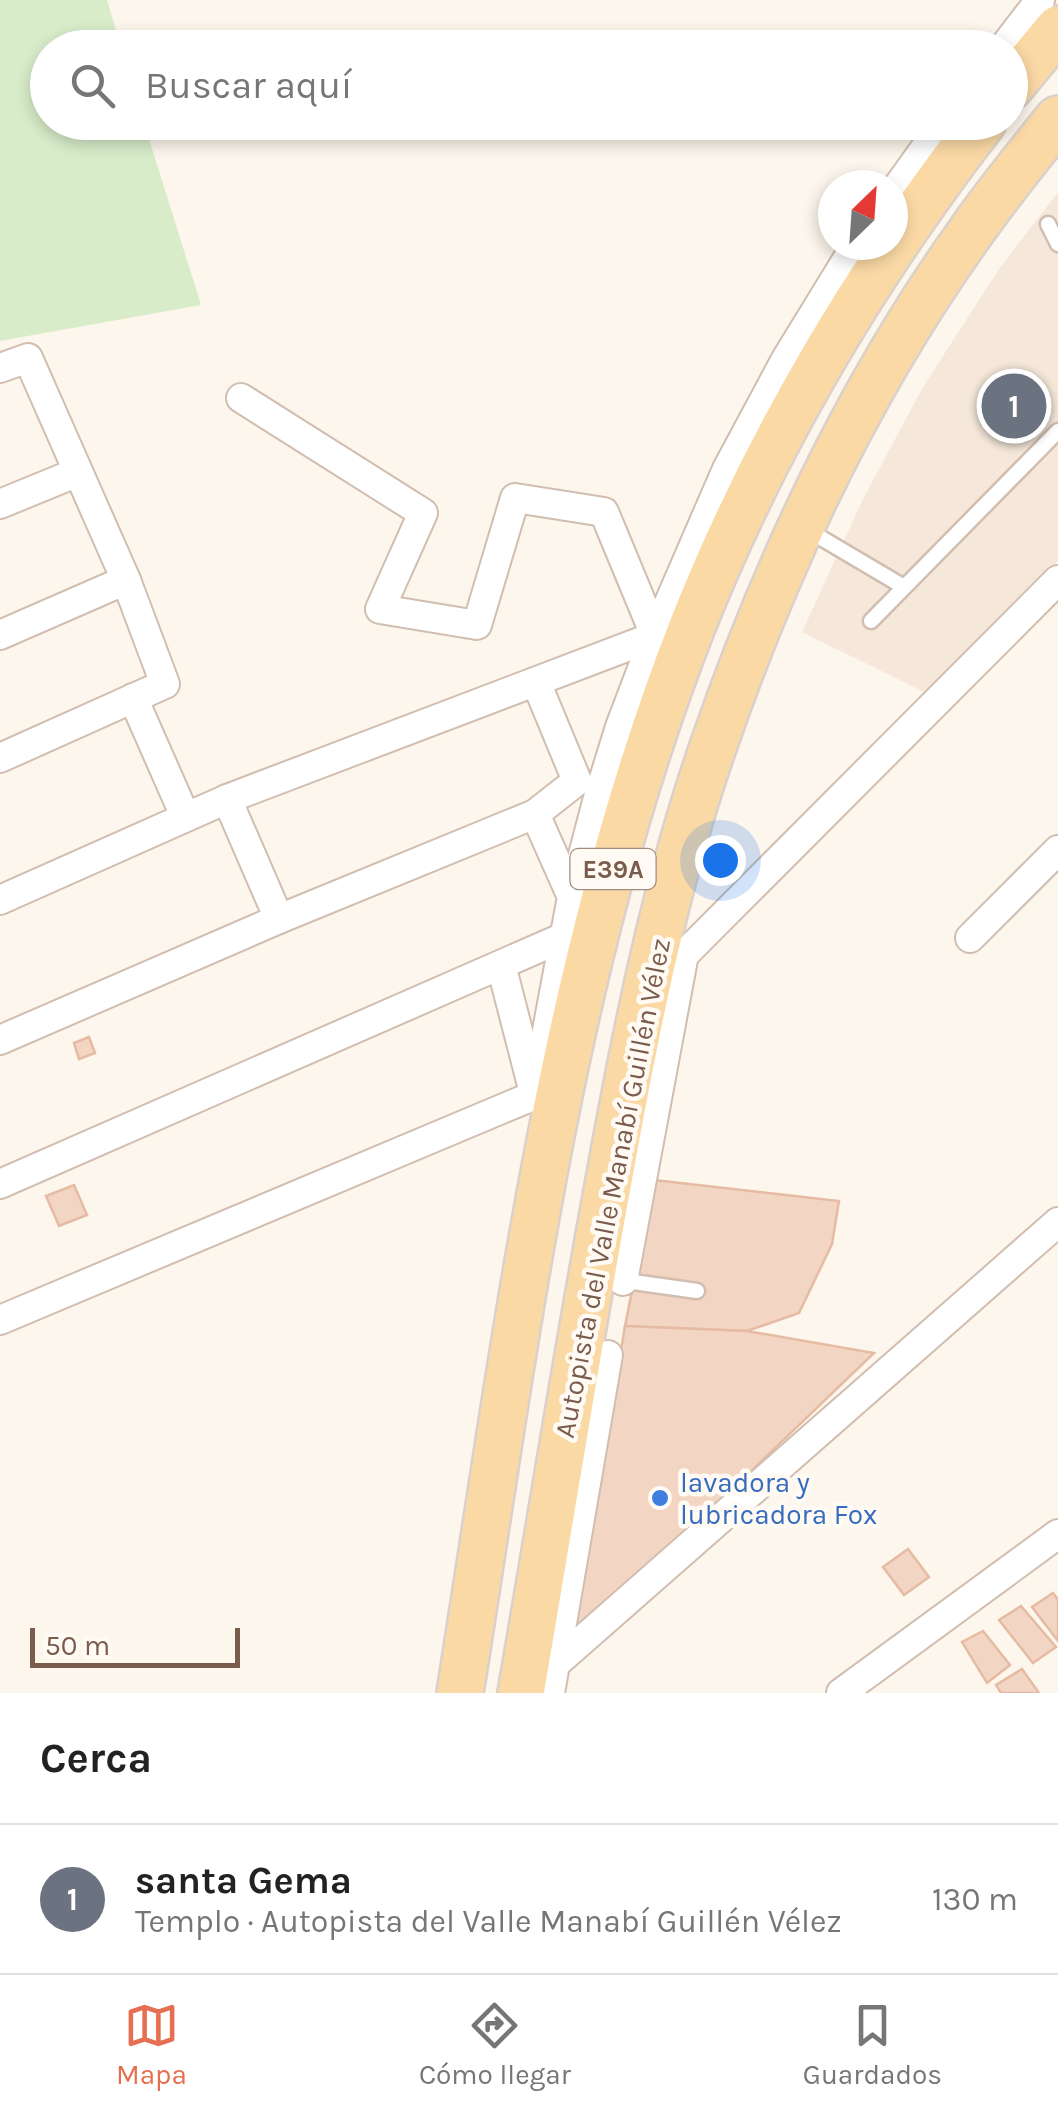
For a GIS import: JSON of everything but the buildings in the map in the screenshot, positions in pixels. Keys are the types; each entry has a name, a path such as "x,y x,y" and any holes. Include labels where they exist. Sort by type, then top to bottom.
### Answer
{"main road":[{"path":"1028,65 1058,29"},
{"name":"Autopista del Valle Manabí Guillén Vélez","path":"537,1685 607,1277 646,993 675,873 711,751 745,657 801,526 854,420 968,235 1058,119"},
{"name":"E39A","path":"460,1693 540,1200 547,1097 579,939 640,775 674,629 846,318 970,140"}],"street":[{"path":"1017,30 1040,0"},
{"path":"908,172 931,140"},
{"path":"572,897 620,728 674,629 727,469 786,359 847,260"},
{"path":"0,368 28,358 126,580 165,684 0,758"},
{"path":"240,398 423,512 380,609 476,625 515,498 604,512 674,629"},
{"path":"0,504 78,472"},
{"path":"0,634 126,580"},
{"path":"646,993 1058,580"},
{"path":"0,900 227,798 674,629"},
{"path":"0,1040 279,918 536,814 577,781 536,682"},
{"path":"133,698 185,816"},
{"path":"227,798 279,918"},
{"path":"0,1184 501,965 579,939 572,897 536,814"},
{"path":"970,938 1058,850"},
{"path":"607,1277 684,953"},
{"path":"2,1313 547,1097 501,965"},
{"path":"537,1685 1058,1222"},
{"path":"537,1685 608,1355"},
{"path":"841,1693 1058,1534"}],"lane":[{"path":"1048,224 1058,244"},
{"path":"871,620 1058,431"},
{"path":"801,526 904,587"},
{"path":"607,1277 697,1292"}],"shaded area":[{"path":"1058,192 1058,561 928,694 802,632 863,499 923,387 999,269"}],"green space":[{"path":"0,0 107,0 116,30 30,30 30,140 149,140 201,305 0,341"}],"place":[{"name":"santa Gema","path":"1014,406"},
{"name":"lavadora y lubricadora Fox","path":"660,1498"}]}
